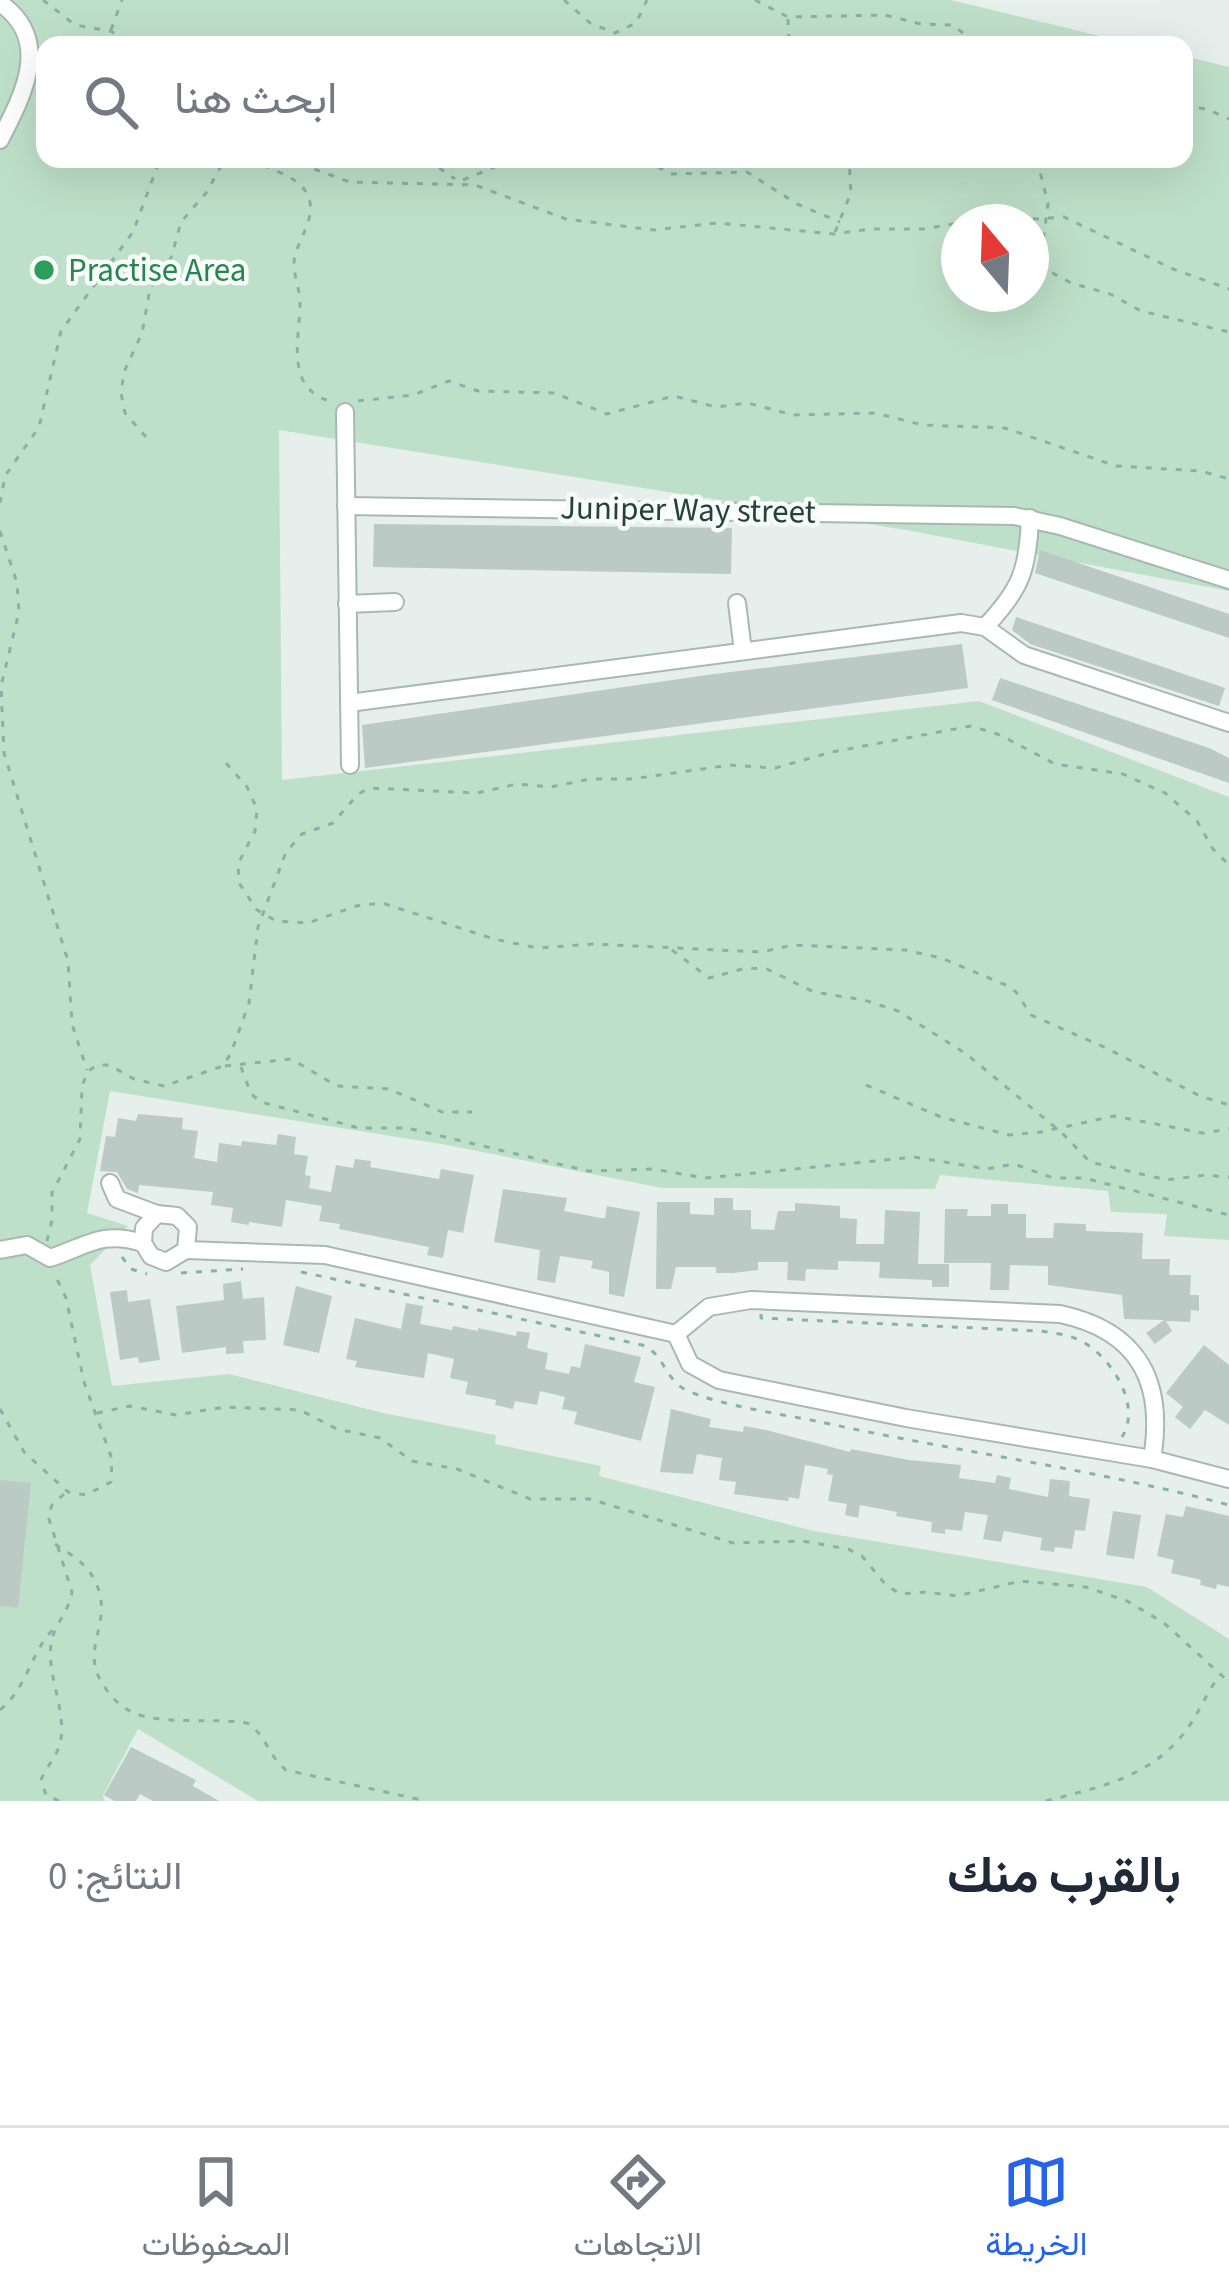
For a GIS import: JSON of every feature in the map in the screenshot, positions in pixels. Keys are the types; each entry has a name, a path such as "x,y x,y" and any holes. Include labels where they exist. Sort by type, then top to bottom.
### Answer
{"street":[{"path":"0,3 20,22 31,59 22,93 0,140"},
{"path":"341,405 350,765"},
{"name":"Juniper Way street","path":"346,506 1030,518 1229,580"},
{"path":"985,626 1011,598 1023,575 1030,518"},
{"path":"347,604 395,602"},
{"path":"737,603 743,651"},
{"path":"349,703 950,623 985,626 1024,655 1229,723"},
{"path":"110,1183 117,1199 184,1221 190,1235 187,1250"},
{"path":"142,1243 144,1228 158,1214"},
{"path":"0,1250 19,1244 50,1258 96,1238 118,1238 142,1243 158,1260 174,1260 187,1250 325,1255 676,1334"},
{"path":"676,1334 709,1307 762,1300 1060,1314 1087,1320 1112,1333 1148,1374 1158,1428 1152,1459"},
{"path":"676,1334 690,1364 719,1380 906,1418 1152,1459 1229,1479"}],"path":[{"path":"43,0 75,25 120,36"},
{"path":"110,31 122,0"},
{"path":"564,0 590,23 615,33 636,23 647,0"},
{"path":"755,0 788,17 885,15 914,23 943,23 969,36"},
{"path":"788,17 789,36"},
{"path":"1193,107 1229,119"},
{"path":"0,503 5,476 39,427 62,331 133,232 158,168"},
{"path":"146,437 125,412 124,372 142,333 150,290 171,258 181,222 220,168"},
{"path":"268,168 302,186 311,206 294,266 300,304 296,353 308,388 341,405 405,397 449,381 478,391 554,393 607,414 674,396 716,407 748,403 793,415 874,413 923,425 1005,428 1116,466 1201,471 1229,479"},
{"path":"287,177 291,168"},
{"path":"308,168 350,182 458,182 504,193 575,220 654,230 717,223 834,234 941,226"},
{"path":"439,168 458,182"},
{"path":"458,182 492,168"},
{"path":"660,168 670,174 746,172 797,204 840,223"},
{"path":"834,234 852,183 850,168"},
{"path":"1038,168 1048,204"},
{"path":"1049,217 1064,217 1173,269 1229,289"},
{"path":"1049,270 1141,311 1229,332"},
{"path":"0,531 17,583 19,612 1,686 4,753 68,961 74,1036 88,1072"},
{"path":"223,1066 232,1053 253,989 262,914 290,845 302,834 333,823 358,794 370,788 477,793 518,784 551,787 730,765 775,768 956,726 1000,735 1055,764 1123,774 1165,793 1197,820 1213,849 1229,865"},
{"path":"226,763 247,787 257,809 255,831 238,864 237,877 262,914 301,924 356,906 382,903 494,940 530,946 593,944 761,952 794,945 905,950 941,958 1012,988 1036,1018 1229,1105"},
{"path":"671,949 704,976 767,969 814,992 898,1011 965,1053 1057,1129 1082,1157 1098,1164 1167,1180 1214,1174 1229,1177"},
{"path":"0,1408 17,1444 68,1492 80,1496 111,1482 114,1474 70,1330 66,1298 42,1256 51,1228 52,1193 80,1138 82,1087 97,1065 110,1065 134,1079 164,1086 223,1066 291,1059 337,1087 389,1089 442,1112 472,1112"},
{"path":"241,1067 251,1094 261,1102 359,1128 407,1128 580,1170 653,1169 705,1178 914,1157 987,1169 1014,1164 1053,1178 1084,1178 1229,1215"},
{"path":"866,1085 940,1118 1024,1135 1114,1116 1203,1132 1229,1129"},
{"path":"118,1238 131,1269 161,1273"},
{"path":"178,1273 251,1268"},
{"path":"295,1270 642,1345 656,1352 686,1390 766,1411 1160,1486 1229,1505"},
{"path":"762,1300 761,1318 1040,1331 1078,1339 1110,1365 1124,1396 1127,1430 1110,1442"},
{"path":"95,1413 130,1406 176,1415 225,1407 300,1410 337,1429 380,1438 412,1461 472,1474 530,1499 590,1499 733,1544 802,1541 848,1549 862,1556 900,1594 957,1596 1022,1581 1086,1587 1146,1611 1229,1682"},
{"path":"0,1710 22,1686 38,1645 70,1604 72,1592 50,1510 68,1492"},
{"path":"56,1544 93,1577 102,1607 93,1648 94,1670 120,1705 150,1718 247,1723 259,1731 270,1754 286,1770 426,1801"},
{"path":"56,1625 51,1652 62,1736 41,1786 46,1795 59,1801"},
{"path":"1046,1801 1118,1781 1157,1759 1180,1738 1221,1674"}],"green space":[{"path":"0,0 951,0 1100,36 36,36 36,168 1193,168 1193,58 1229,67 1229,591 906,530 279,430 282,780 979,701 1229,797 1229,1240 1164,1236 1167,1214 1111,1212 1108,1191 940,1175 935,1189 662,1188 447,1145 110,1091 87,1213 128,1226 90,1265 112,1386 229,1374 383,1413 496,1435 495,1444 601,1466 599,1476 814,1531 1147,1587 1229,1639 1229,1801 258,1801 138,1729 103,1795 105,1801 0,1801"}],"building":[{"path":"374,524 732,528 731,574 373,567"},
{"path":"1040,550 1229,614 1229,638 1035,573"},
{"path":"1016,617 1225,688 1219,706 1030,644 1012,630"},
{"path":"962,644 968,688 365,768 362,725"},
{"path":"1000,678 1209,748 1229,758 1229,783 992,700"},
{"path":"138,1114 183,1118 182,1129 198,1131 194,1158 217,1162 219,1143 276,1145 278,1134 296,1137 294,1154 308,1156 309,1188 331,1192 336,1165 353,1168 355,1159 371,1161 370,1167 439,1179 441,1169 474,1175 463,1233 448,1230 443,1258 427,1255 429,1247 319,1221 322,1206 286,1200 282,1227 249,1225 231,1222 233,1208 211,1205 213,1192 139,1185 138,1193 127,1189 117,1172 100,1171 106,1136 115,1137 118,1118 136,1121"},
{"path":"503,1189 567,1198 564,1211 601,1218 607,1206 640,1212 624,1297 609,1294 609,1272 591,1268 593,1261 560,1256 555,1283 537,1280 540,1250 494,1242"},
{"path":"714,1198 733,1198 733,1210 751,1210 751,1229 774,1230 778,1211 795,1211 795,1203 840,1206 840,1218 857,1219 856,1244 884,1244 885,1210 920,1212 918,1264 949,1264 949,1287 932,1287 932,1280 879,1278 880,1262 838,1261 838,1270 806,1269 805,1281 787,1280 788,1262 758,1262 758,1270 733,1273 716,1273 716,1267 676,1267 671,1289 656,1289 657,1202 690,1202 690,1214 714,1215"},
{"path":"991,1204 1008,1204 1008,1214 1026,1214 1026,1238 1053,1238 1054,1223 1086,1224 1086,1231 1143,1233 1142,1259 1170,1259 1169,1275 1191,1275 1190,1295 1199,1295 1199,1311 1191,1310 1190,1322 1166,1321 1172,1331 1155,1344 1146,1333 1164,1320 1124,1319 1122,1295 1048,1285 1048,1266 1010,1265 1009,1290 990,1290 991,1263 944,1263 945,1209 968,1209 967,1216 991,1216"},
{"path":"241,1281 243,1299 264,1297 266,1340 243,1341 244,1353 226,1354 226,1347 182,1353 176,1306 224,1300 223,1284"},
{"path":"296,1286 332,1296 319,1353 283,1345"},
{"path":"127,1290 128,1302 150,1299 160,1360 120,1360 110,1292"},
{"path":"406,1303 423,1306 420,1324 516,1336 517,1331 530,1333 527,1348 548,1353 545,1369 569,1374 571,1366 580,1368 585,1344 641,1357 634,1382 655,1387 641,1441 574,1424 577,1412 562,1409 565,1397 540,1391 537,1405 515,1401 513,1409 465,1394 468,1382 450,1378 454,1359 428,1353 424,1378 355,1367 357,1361 346,1359 355,1318 401,1329"},
{"path":"1204,1345 1229,1365 1229,1425 1205,1410 1190,1429 1175,1417 1183,1407 1166,1393"},
{"path":"671,1409 711,1419 709,1427 743,1432 744,1426 850,1452 961,1465 959,1478 995,1483 997,1475 1011,1478 1009,1489 1048,1497 1050,1479 1070,1481 1069,1496 1090,1499 1085,1531 1075,1530 1072,1549 1055,1547 1054,1552 1040,1550 1042,1538 1004,1531 1001,1542 983,1539 988,1515 965,1512 962,1531 945,1529 945,1534 931,1532 932,1522 896,1516 897,1512 860,1505 858,1518 845,1515 847,1504 828,1501 833,1475 827,1474 828,1469 805,1465 799,1499 734,1494 736,1482 719,1480 722,1458 697,1454 693,1474 660,1472"},
{"path":"0,1480 31,1483 18,1608 0,1606"},
{"path":"1186,1506 1229,1516 1229,1587 1217,1584 1216,1589 1171,1573 1174,1560 1157,1556 1166,1514 1183,1517"},
{"path":"1113,1511 1141,1515 1134,1559 1106,1555"},
{"path":"131,1747 196,1780 193,1786 219,1801 153,1801 140,1794 136,1801 114,1801 104,1795"}],"place":[{"name":"Practise Area","path":"44,270"}]}
